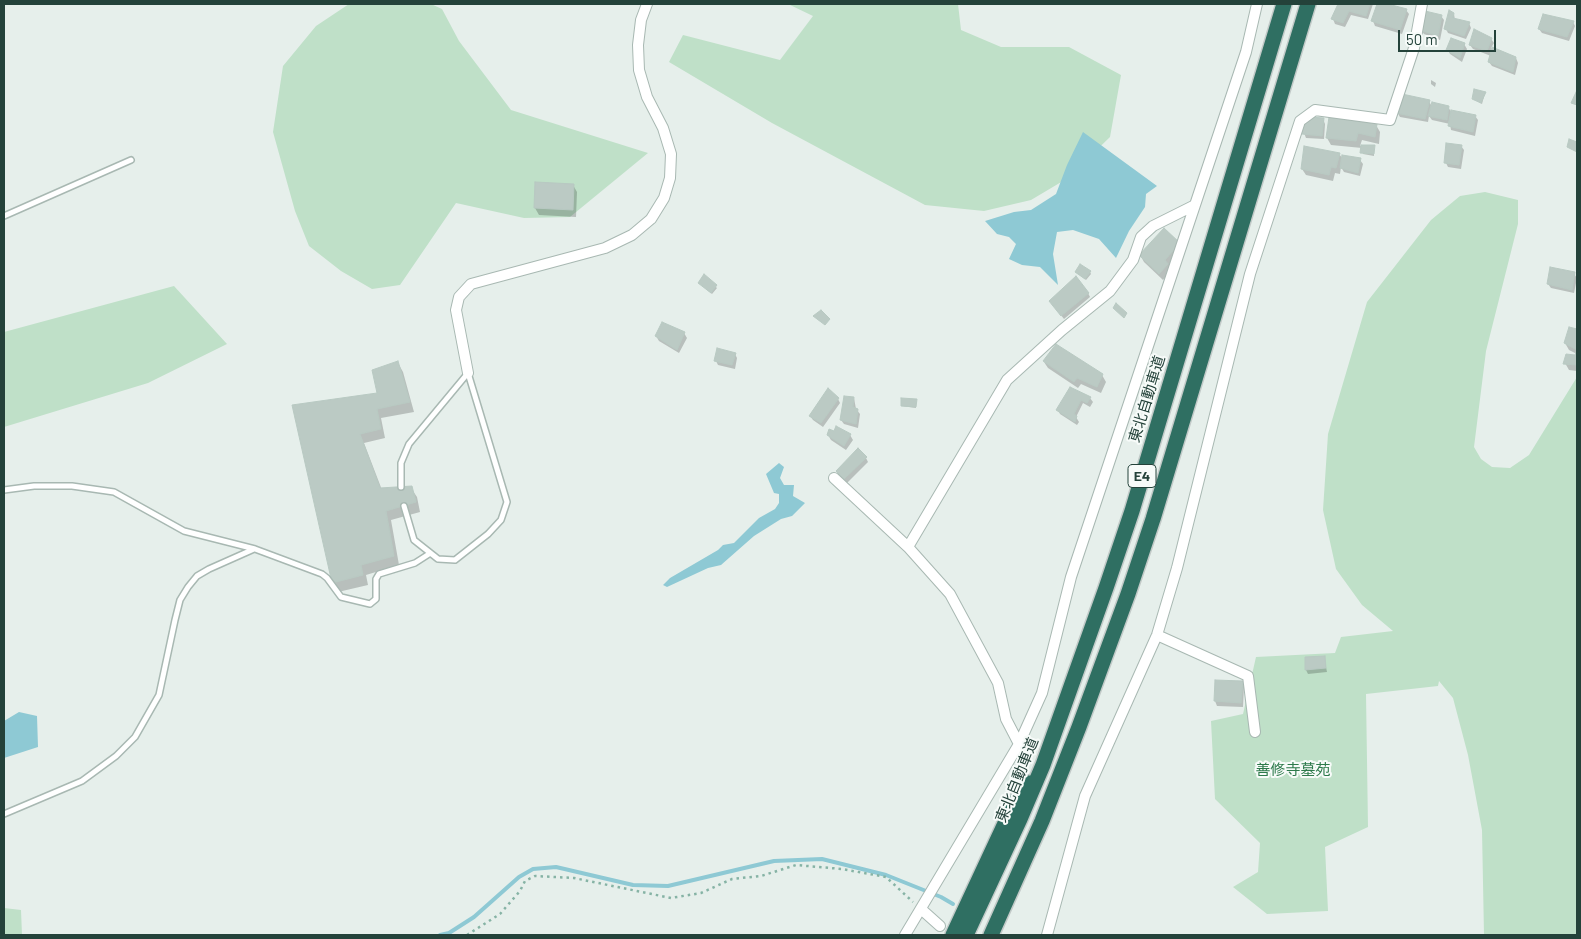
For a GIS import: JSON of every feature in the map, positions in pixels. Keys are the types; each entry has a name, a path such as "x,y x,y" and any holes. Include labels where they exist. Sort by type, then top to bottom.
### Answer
{"highway":[{"name":"東北自動車道","path":"966,935 1008,846 1043,765 1132,511 1284,4"},
{"name":"E4","path":"991,935 1042,820 1128,594 1156,510 1308,4"},
{"path":"953,935 1015,802 1043,765"}],"street":[{"path":"468,373 456,310 459,297 471,284 605,248 632,235 651,219 664,198 670,178 671,154 663,128 647,97 640,70 638,45 641,20 648,4"},
{"path":"906,935 1019,744 1042,693 1071,577 1246,52 1257,4"},
{"path":"1048,935 1086,796 1157,635 1177,568 1250,274 1300,120 1315,110 1390,120 1414,48 1422,4"},
{"path":"908,548 1007,380 1062,330 1110,292 1133,260 1142,237 1154,226 1195,205"},
{"path":"834,478 908,548 950,594 998,683 1006,719 1019,744"},
{"path":"1157,635 1248,676 1256,732"},
{"path":"921,909 940,926"}],"lane":[{"path":"4,216 131,160"},
{"path":"401,487 401,463 409,444 468,373"},
{"path":"404,506 414,540 429,554 438,559 455,560 488,534 501,520 507,502 468,373"},
{"path":"4,490 34,486 72,486 114,492 184,531 255,549 322,574 341,597 370,604 376,600 376,579 379,574 415,563 429,554"},
{"path":"4,814 82,781 116,756 135,737 159,695 176,613 180,600 188,587 197,576 209,569 255,549"}],"path":[{"path":"467,935 500,914 520,892 525,881 535,876 574,878 671,898 701,893 732,879 762,876 796,865 842,869 886,878 921,909"}],"green space":[{"path":"349,4 431,4 442,9 459,41 511,110 648,153 570,217 524,218 456,203 400,285 372,289 341,271 309,246 295,211 273,132 283,66 316,26"},
{"path":"788,4 958,4 961,30 1001,47 1069,47 1121,75 1110,137 1068,178 1031,200 984,211 925,205 772,123 669,62 683,35 780,60 813,16"},
{"name":"善修寺墓苑","path":"1485,192 1518,200 1518,224 1486,351 1474,447 1481,459 1492,467 1510,468 1529,455 1577,377 1577,935 1484,935 1482,830 1468,755 1453,698 1439,681 1438,686 1366,694 1368,827 1325,847 1328,911 1267,914 1233,887 1258,872 1260,843 1215,799 1211,721 1243,714 1256,657 1335,653 1341,637 1393,631 1362,605 1336,569 1323,510 1328,434 1367,302 1431,220 1460,196"},
{"path":"174,286 227,344 148,383 4,427 4,332"},
{"path":"4,908 21,910 22,935 4,935"}],"water":[{"path":"1083,132 1157,186 1146,194 1145,207 1129,231 1116,258 1099,239 1073,230 1057,232 1053,254 1058,285 1040,267 1022,265 1009,259 1016,244 1009,237 997,234 985,221 1014,212 1031,210 1056,194"},
{"path":"779,463 784,467 780,478 784,485 794,485 793,496 805,503 792,516 781,519 754,536 721,565 708,568 667,587 663,585 670,578 718,550 723,545 734,543 759,518 775,509 779,503 779,494 774,493 766,474"},
{"path":"19,712 37,716 38,747 4,758 4,721"}],"building":[{"path":"1338,4 1370,4 1366,16 1349,11 1343,23 1331,19"},
{"path":"1377,4 1388,4 1407,9 1400,30 1371,21"},
{"path":"1449,10 1454,13 1453,18 1470,22 1464,36 1444,29"},
{"path":"1425,11 1442,15 1438,36 1420,30"},
{"path":"1543,14 1574,21 1567,37 1538,29"},
{"path":"1474,29 1492,38 1487,51 1469,45"},
{"path":"1451,38 1465,43 1460,58 1446,50"},
{"path":"1492,47 1516,57 1513,72 1488,62"},
{"path":"1474,89 1486,92 1481,103 1472,99"},
{"path":"1577,90 1577,105 1571,103"},
{"path":"1402,94 1430,100 1425,119 1396,113"},
{"path":"1432,102 1449,106 1447,120 1428,116"},
{"path":"1451,110 1476,115 1473,132 1448,126"},
{"path":"1309,117 1324,118 1322,136 1302,134 1303,124"},
{"path":"1329,117 1377,124 1375,137 1358,133 1356,141 1326,138"},
{"path":"1569,139 1577,142 1577,152 1567,147"},
{"path":"1446,143 1462,145 1459,165 1444,163"},
{"path":"1361,145 1375,145 1374,154 1360,153"},
{"path":"1304,146 1340,153 1336,168 1331,167 1329,175 1301,169"},
{"path":"1342,155 1361,158 1358,173 1340,168"},
{"path":"535,182 574,184 573,210 534,208"},
{"path":"1164,228 1180,243 1165,260 1168,264 1159,274 1139,255"},
{"path":"1080,264 1091,271 1085,279 1075,272"},
{"path":"1550,267 1575,272 1572,290 1547,284"},
{"path":"704,274 717,285 711,293 698,283"},
{"path":"1076,276 1089,293 1061,316 1049,301"},
{"path":"1116,303 1127,313 1124,318 1113,308"},
{"path":"821,310 830,319 825,325 813,316"},
{"path":"662,322 685,332 677,350 655,336"},
{"path":"1569,327 1577,329 1577,350 1564,343"},
{"path":"1056,344 1103,374 1097,387 1077,378 1074,382 1043,361"},
{"path":"717,348 736,353 732,365 714,361"},
{"path":"1577,350 1577,365 1563,364 1566,354 1575,355"},
{"path":"398,361 410,402 377,409 381,429 360,434 380,488 412,486 416,502 386,511 394,556 361,565 363,575 332,583 292,405 377,393 372,370"},
{"path":"1070,387 1091,397 1087,403 1081,400 1074,414 1077,416 1075,422 1056,410"},
{"path":"828,388 839,398 821,423 809,416"},
{"path":"844,396 854,397 853,407 858,409 856,424 840,420"},
{"path":"901,398 917,399 916,407 901,406"},
{"path":"836,426 851,434 844,446 827,435 829,429 834,431"},
{"path":"858,448 867,457 844,479 836,471"},
{"path":"1325,656 1326,668 1305,670 1305,657"},
{"path":"1215,680 1243,681 1241,703 1214,701"}],"waterway":[{"path":"440,935 449,933 474,917 519,877 533,869 556,867 633,885 668,886 774,861 822,859 886,875 941,897 953,904"}]}
